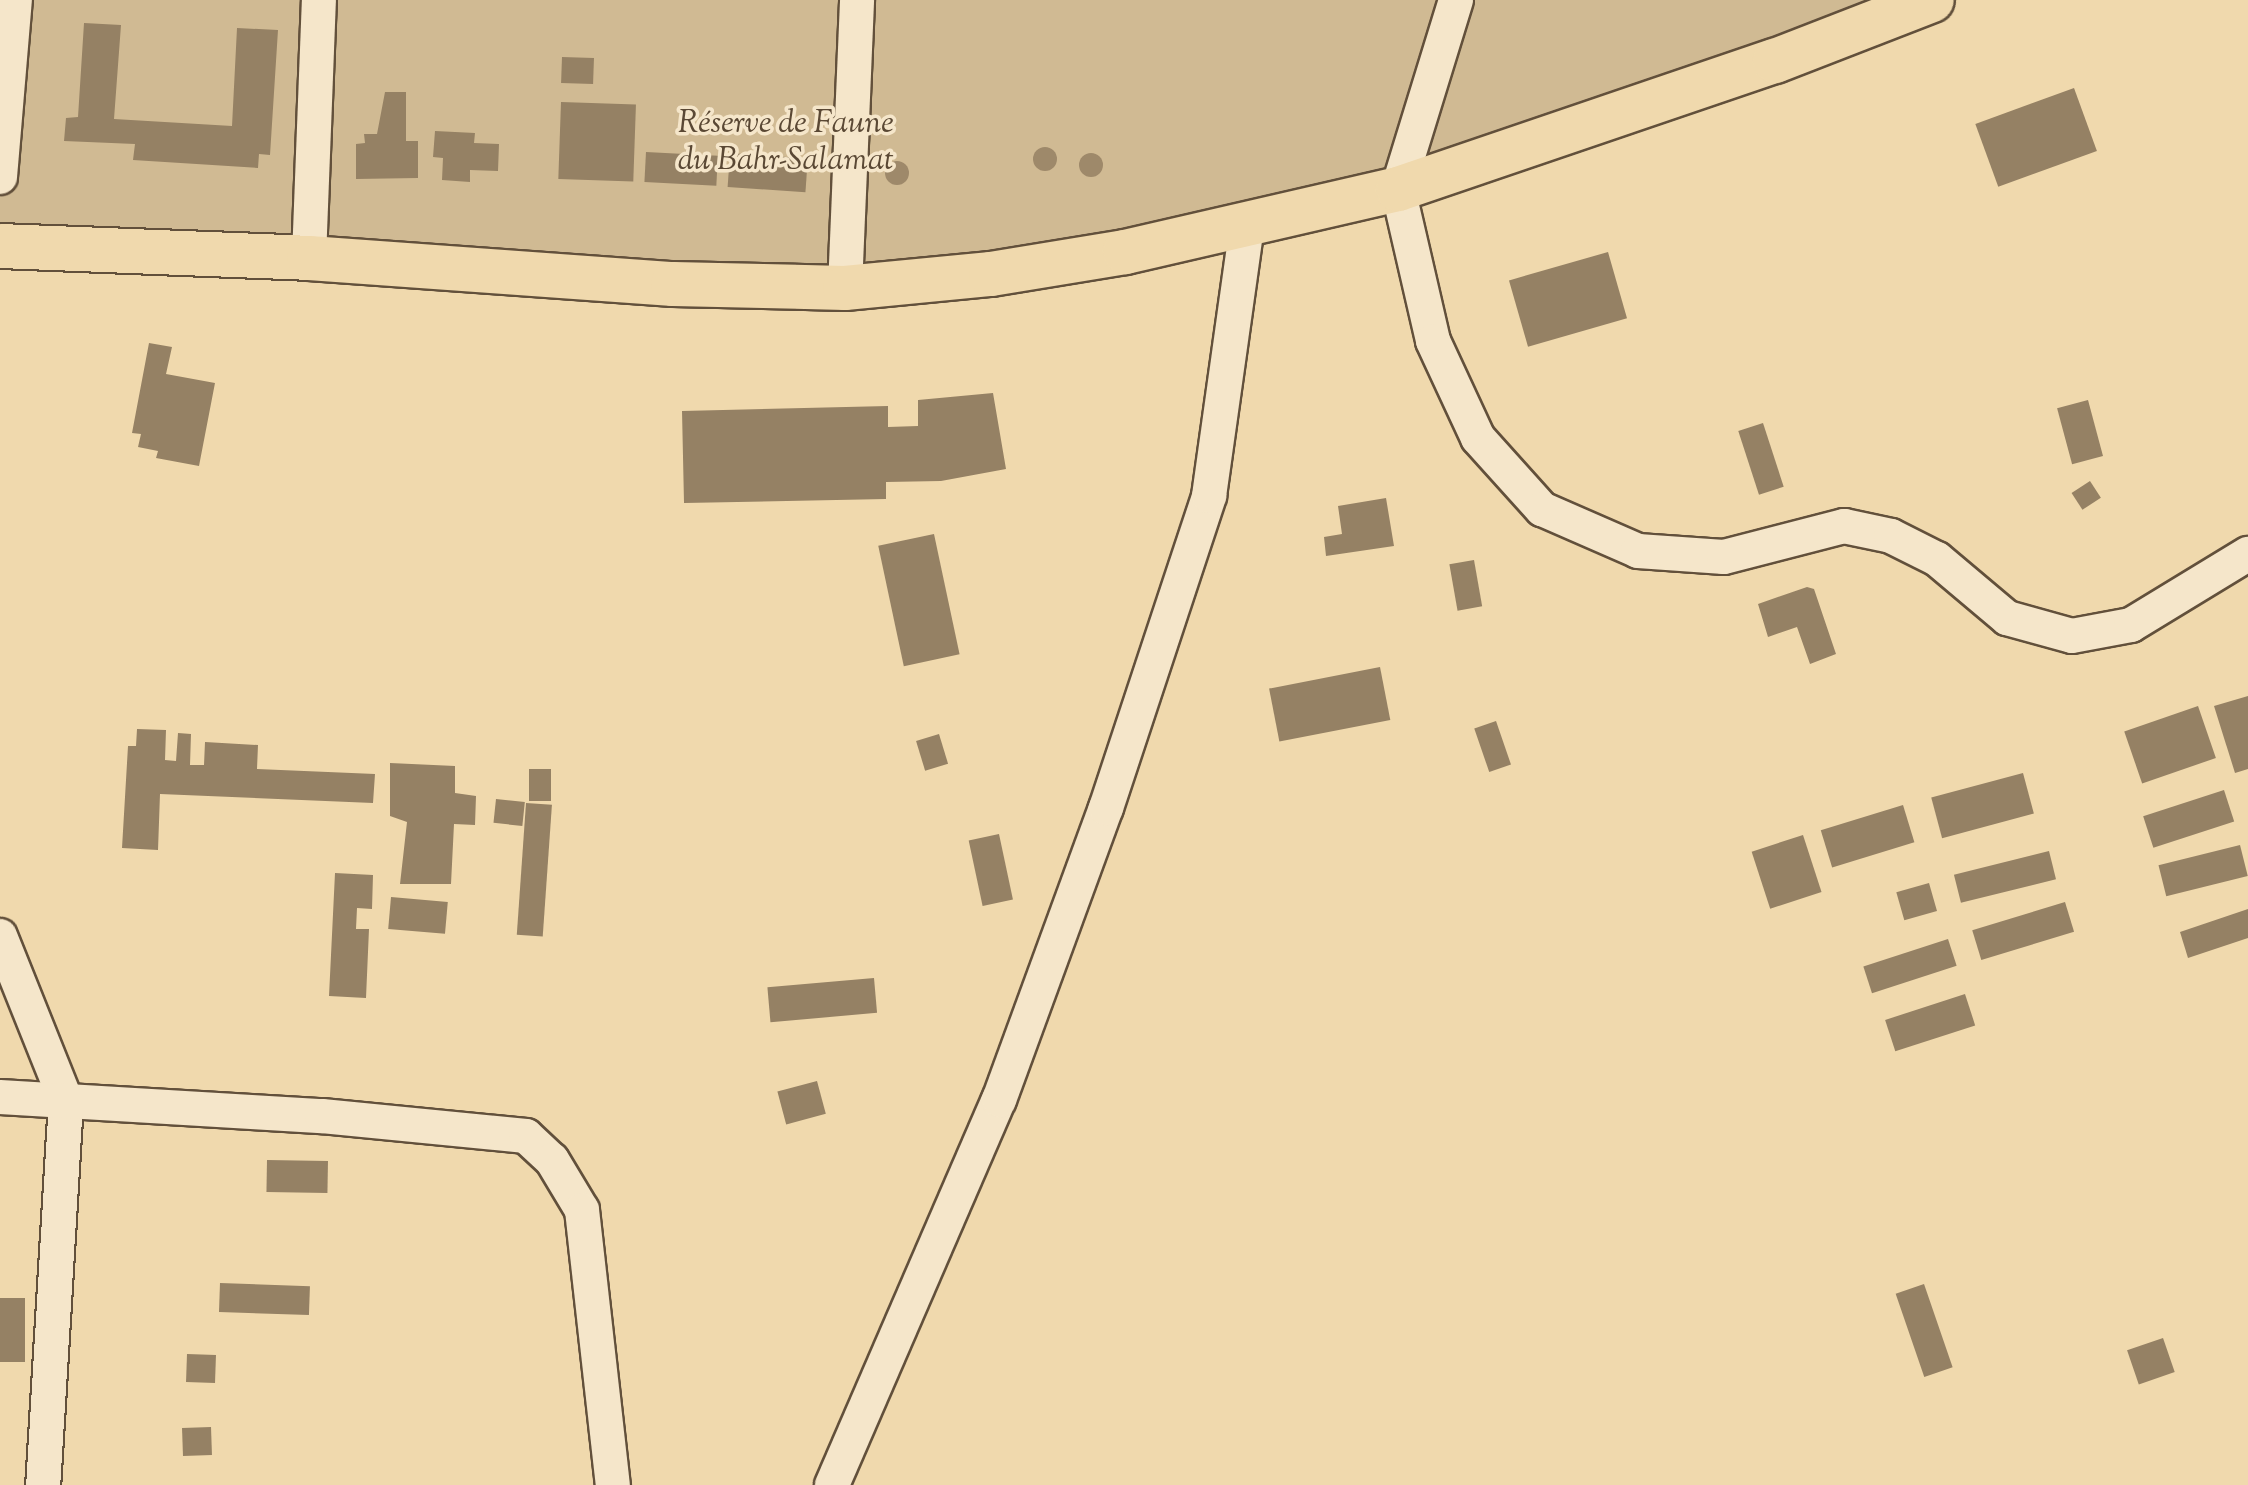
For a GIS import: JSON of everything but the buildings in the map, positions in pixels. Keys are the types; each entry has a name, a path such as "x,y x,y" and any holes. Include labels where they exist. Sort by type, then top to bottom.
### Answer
{"main road":[{"path":"0,246 309,258 673,284 845,288 991,274 1247,224 1398,189 1775,61 1932,0"}],"street":[{"path":"0,177 15,0"},
{"path":"309,258 319,0"},
{"path":"845,288 857,0"},
{"path":"1456,0 1398,189 1433,341 1478,438 1542,509 1638,551 1724,557 1844,526 1891,536 1937,559 2007,618 2072,636 2131,625 2248,554"},
{"path":"832,1485 999,1100 1111,793 1209,496 1247,224"},
{"path":"0,936 66,1101 43,1485"},
{"path":"0,1097 526,1136 552,1160 582,1210 613,1485"}],"green space":[{"name":"Réserve de Faune du Bahr-Salamat","path":"0,0 1932,0 1398,189 991,274 0,246"}]}
